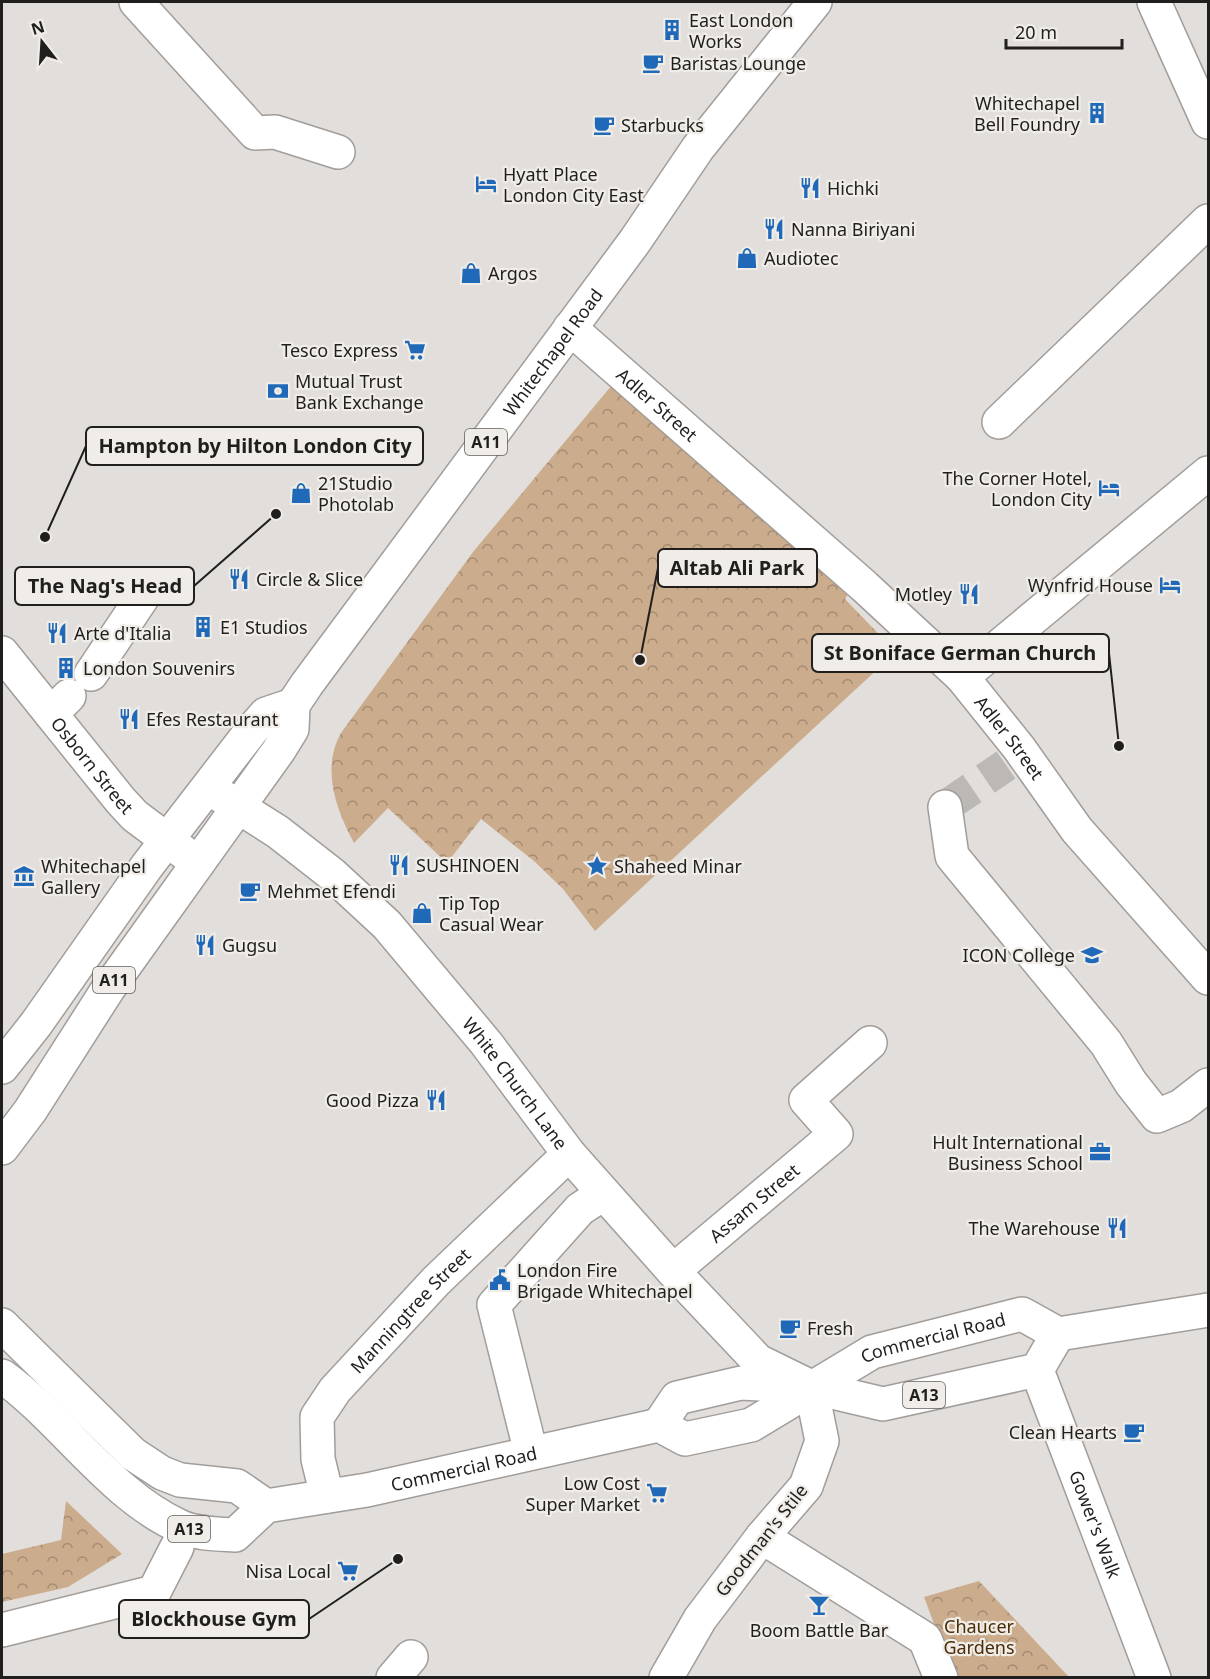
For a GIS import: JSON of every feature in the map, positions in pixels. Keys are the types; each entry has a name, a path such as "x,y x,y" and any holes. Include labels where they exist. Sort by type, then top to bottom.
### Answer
{"main road":[{"path":"136,2 255,133 275,132 338,152"},
{"name":"Whitechapel Road","path":"198,863 292,729 293,705 635,241 698,148 815,2"},
{"path":"1154,2 1209,122"},
{"path":"999,422 1209,221"},
{"name":"Adler Street","path":"570,328 846,571 962,677 1041,779 1077,830 1209,978"},
{"path":"962,677 1209,473"},
{"path":"70,695 146,592"},
{"name":"Osborn Street","path":"2,653 70,695 121,801 167,841 198,863"},
{"name":"A11","path":"2,1067 36,1024 110,917 266,714 293,705"},
{"path":"1006,765 1041,779"},
{"name":"White Church Lane","path":"209,788 278,832 333,875 387,925 486,1043 568,1154 673,1271 758,1361 811,1387"},
{"path":"945,807 952,856 1106,1043 1131,1083 1157,1116 1181,1106 1209,1085"},
{"name":"A11","path":"2,1148 30,1111 108,989 198,863"},
{"name":"Assam Street","path":"673,1271 836,1134 806,1100 870,1044"},
{"name":"Manningtree Street","path":"327,1496 318,1459 317,1417 335,1390 436,1281 568,1154"},
{"path":"531,1453 494,1305 580,1209 603,1194"},
{"path":"1037,1370 1058,1334 1209,1310"},
{"name":"Commercial Road","path":"266,1506 327,1496 659,1425 685,1439 751,1425 872,1352 1022,1314 1058,1334"},
{"path":"2,1325 133,1454 162,1473 180,1480 237,1486 266,1506"},
{"name":"A13","path":"659,1425 676,1398 741,1383 811,1387 883,1404 1037,1370"},
{"name":"Gower's Walk","path":"1037,1370 1154,1677"},
{"name":"A13","path":"2,1376 140,1504 182,1528 211,1534 235,1535 266,1506"},
{"name":"Goodman's Stile","path":"666,1677 700,1618 806,1486 822,1441 811,1387"},
{"path":"762,1538 925,1639 941,1677"},
{"path":"2,1630 154,1592 177,1547"}],"green space":[{"path":"612,385 849,592 845,599 896,652 595,931 563,889 534,861 481,819 447,863 388,808 354,843 333,789 332,761 341,733 473,552"},
{"path":"66,1501 122,1554 68,1587 2,1602 2,1554 61,1540"},
{"name":"Chaucer Gardens","path":"979,1581 1069,1677 954,1677 924,1597"}],"tunnel":[{"path":"945,807 1006,765"}],"place":[{"name":"East London Works","path":"672,30"},
{"name":"Baristas Lounge","path":"653,63"},
{"name":"Whitechapel Bell Foundry","path":"1097,113"},
{"name":"Starbucks","path":"604,125"},
{"name":"Hyatt Place London City East","path":"486,184"},
{"name":"Hichki","path":"810,188"},
{"name":"Nanna Biriyani","path":"774,229"},
{"name":"Audiotec","path":"747,258"},
{"name":"Argos","path":"471,273"},
{"name":"Tesco Express","path":"415,350"},
{"name":"Mutual Trust Bank Exchange","path":"278,391"},
{"name":"The Corner Hotel, London City","path":"1109,488"},
{"name":"21Studio Photolab","path":"301,493"},
{"name":"The Nag's Head","path":"276,514"},
{"name":"Hampton by Hilton London City","path":"45,537"},
{"name":"Circle & Slice","path":"239,579"},
{"name":"Wynfrid House","path":"1170,585"},
{"name":"Motley","path":"969,594"},
{"name":"E1 Studios","path":"203,627"},
{"name":"Arte d'Italia","path":"57,633"},
{"name":"Altab Ali Park","path":"640,660"},
{"name":"London Souvenirs","path":"66,668"},
{"name":"Efes Restaurant","path":"129,719"},
{"name":"St Boniface German Church","path":"1119,746"},
{"name":"SUSHINOEN","path":"399,865"},
{"name":"Shaheed Minar","path":"597,866"},
{"name":"Whitechapel Gallery","path":"24,876"},
{"name":"Mehmet Efendi","path":"250,891"},
{"name":"Tip Top Casual Wear","path":"422,913"},
{"name":"Gugsu","path":"205,945"},
{"name":"ICON College","path":"1092,955"},
{"name":"Good Pizza","path":"436,1100"},
{"name":"Hult International Business School","path":"1100,1152"},
{"name":"The Warehouse","path":"1117,1228"},
{"name":"London Fire Brigade Whitechapel","path":"500,1280"},
{"name":"Fresh","path":"790,1328"},
{"name":"Clean Hearts","path":"1134,1432"},
{"name":"Low Cost Super Market","path":"657,1493"},
{"name":"Blockhouse Gym","path":"398,1559"},
{"name":"Nisa Local","path":"348,1571"},
{"name":"Boom Battle Bar","path":"819,1605"}]}
